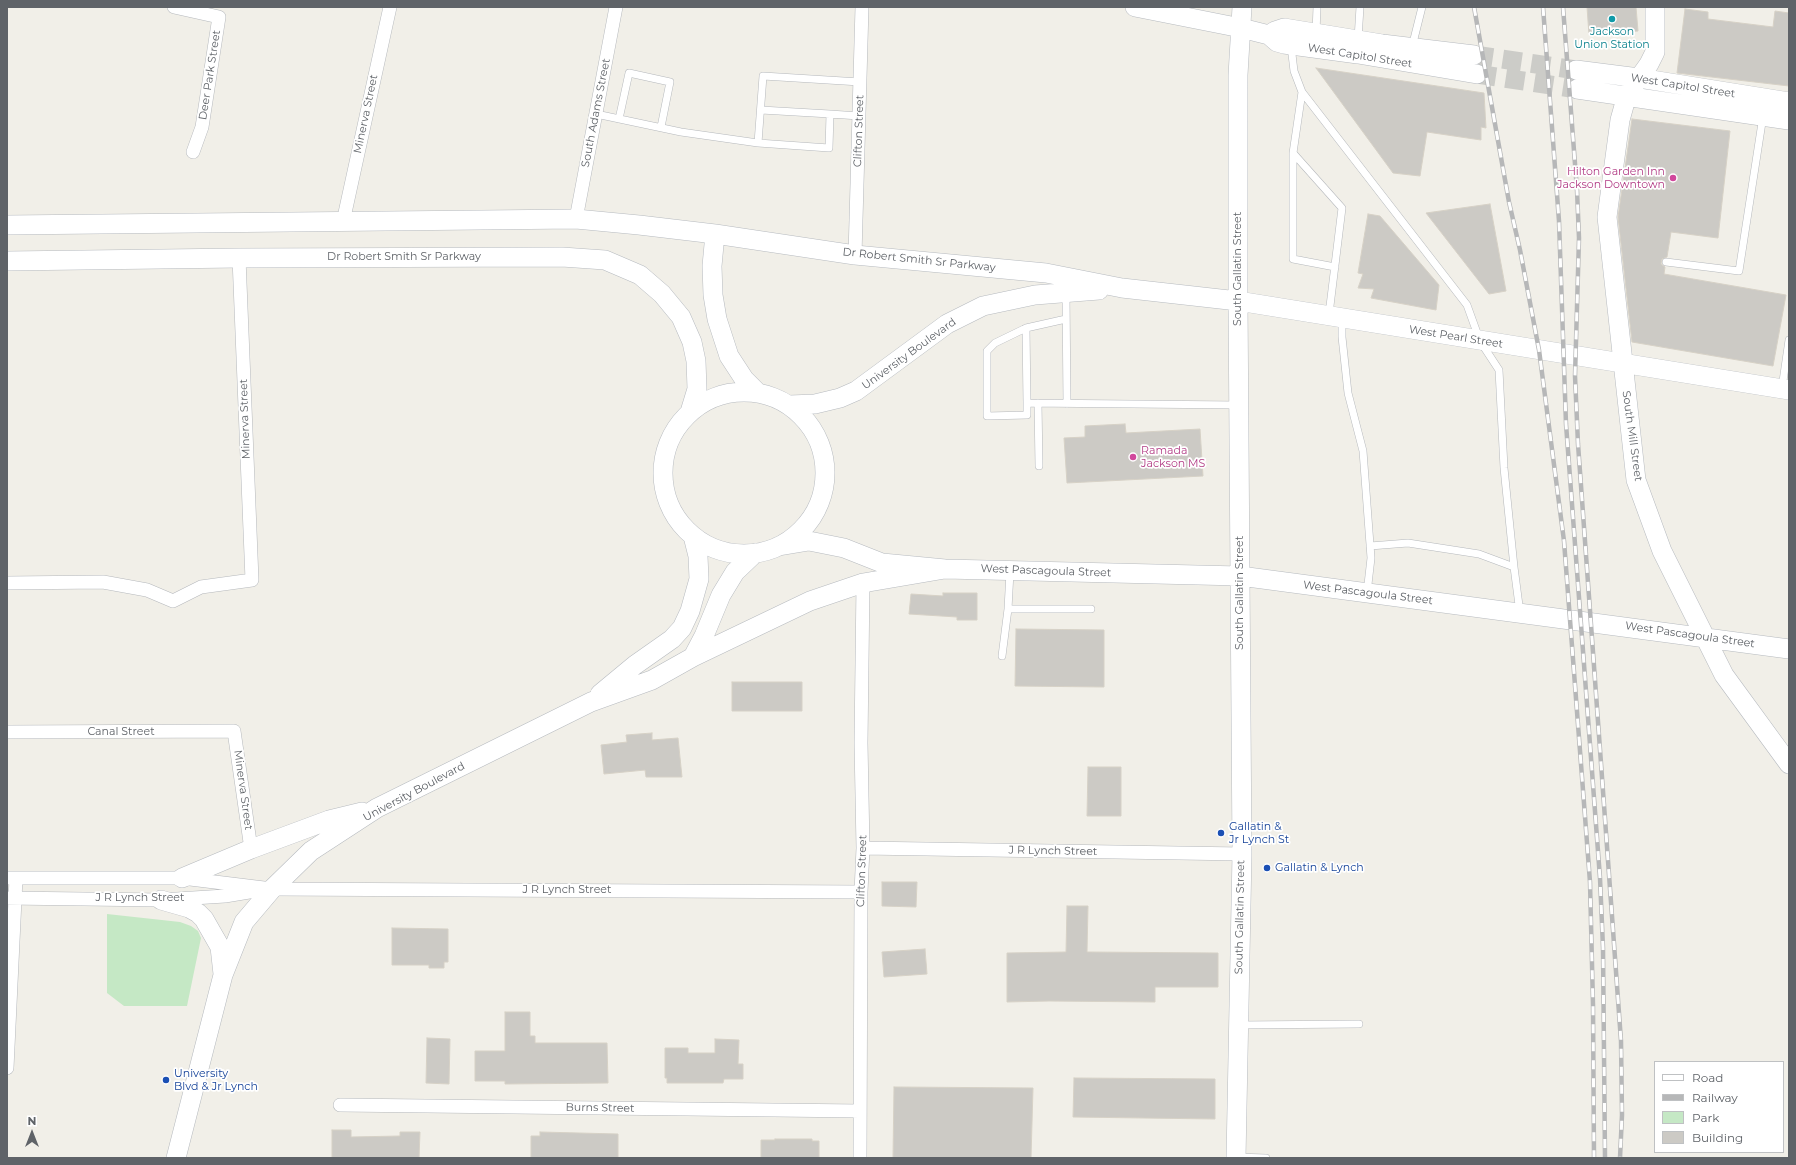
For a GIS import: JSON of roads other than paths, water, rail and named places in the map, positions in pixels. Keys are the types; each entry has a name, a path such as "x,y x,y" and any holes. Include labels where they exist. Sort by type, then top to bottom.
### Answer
{"main road":[{"name":"West Capitol Street","path":"1134,7 1241,28 1269,35 1277,42 1291,46 1358,54 1474,55"},
{"name":"South Gallatin Street","path":"1236,1157 1242,854 1238,405 1238,83 1242,7"},
{"path":"1627,95 1655,52 1656,7"},
{"name":"West Capitol Street","path":"1269,35 1284,28 1358,40 1477,74"},
{"name":"West Capitol Street","path":"1789,102 1639,78 1577,80 1627,95 1789,120"},
{"name":"South Mill Street","path":"1627,95 1620,126 1607,217 1616,259 1622,363 1636,480 1662,551 1724,675 1789,764"},
{"name":"Dr Robert Smith Sr Parkway","path":"7,225 576,219 715,234 855,255 1046,273 1122,288"},
{"path":"715,234 712,266 713,295 717,319 729,356 744,379 758,393"},
{"name":"Dr Robert Smith Sr Parkway","path":"7,261 239,258 562,257 605,260 640,275 662,294 681,317 692,342 696,361 697,389 690,412"},
{"name":"West Pearl Street","path":"1122,288 1238,301 1786,389"},
{"name":"University Boulevard","path":"790,406 815,404 840,398 856,392 946,324 983,306 1035,295 1122,288"},
{"path":"737,392 758,393 775,398 790,406 800,414 813,430 822,448 825,468 825,484 815,513 794,537 779,546 754,553 736,554 709,546 693,536 673,512 665,492 663,468 668,443 680,423 690,412 714,397 737,392"},
{"name":"University Boulevard","path":"591,702 635,665 672,639 682,628 690,611 698,579 698,556 693,536"},
{"name":"West Pascagoula Street","path":"779,546 809,541 844,548 882,562 945,569 1240,576 1789,649"},
{"path":"693,657 704,636 721,595 735,572 754,553"},
{"name":"West Pascagoula Street","path":"693,657 810,601 863,583 945,569"},
{"name":"University Boulevard","path":"176,1158 223,975 244,922 272,889 311,851 377,808 591,702 652,680 693,657"},
{"path":"182,878 251,849 329,820 377,808"},
{"path":"161,900 189,908 198,913 204,919 220,947 223,975"}],"street":[{"name":"Deer Park Street","path":"174,7 219,17 202,128 193,152"},
{"name":"Minerva Street","path":"343,222 390,7"},
{"name":"South Adams Street","path":"576,219 616,7"},
{"name":"Clifton Street","path":"855,255 862,7"},
{"name":"Minerva Street","path":"7,583 103,582 146,590 173,601 201,588 252,580 239,258"},
{"name":"Clifton Street","path":"860,1158 861,892 864,848 861,743 863,583"},
{"name":"Minerva Street","path":"234,731 251,849"},
{"name":"Canal Street","path":"7,732 234,731"},
{"name":"J R Lynch Street","path":"864,848 1242,854"},
{"name":"J R Lynch Street","path":"11,878 182,878 272,889 861,892"},
{"path":"8,1068 11,878"},
{"name":"J R Lynch Street","path":"11,898 161,900 225,896 272,889"},
{"name":"Burns Street","path":"340,1105 860,1111"}],"lane":[{"path":"1316,33 1317,7"},
{"path":"1358,40 1360,7"},
{"path":"1410,55 1422,7"},
{"path":"1291,46 1294,72 1302,92 1466,305 1480,341 1499,370 1504,468 1520,613"},
{"path":"619,119 629,73 670,82 661,127"},
{"path":"758,143 762,76 860,82"},
{"path":"1302,92 1293,153 1293,259 1335,267"},
{"path":"761,110 859,116"},
{"path":"596,114 661,127 758,143 829,148 830,114"},
{"path":"1666,262 1739,271 1763,116"},
{"path":"1293,153 1342,208 1335,267 1336,317 1342,337 1348,393 1363,451 1371,558 1367,593"},
{"path":"1066,292 1067,404"},
{"path":"1026,328 1027,415 987,416 987,351 995,343 1026,328 1066,319"},
{"path":"1786,389 1789,340"},
{"path":"1027,403 1238,405"},
{"path":"1038,403 1039,466"},
{"path":"1370,546 1408,543 1480,554 1514,567"},
{"path":"1002,656 1008,609 1010,570"},
{"path":"1008,609 1091,609"},
{"path":"1238,1025 1360,1024"},
{"path":"1236,1157 1266,1158"}],"tunnel":[{"path":"1474,55 1576,70"},
{"path":"1477,74 1577,89"}],"railway":[{"path":"1474,7 1509,202 1520,250 1539,350 1564,541 1590,882 1593,1005 1594,1158"},
{"path":"1543,7 1559,221 1566,424 1600,878 1603,948 1605,1158"},
{"path":"1563,7 1577,190 1579,238 1575,376 1578,444 1621,1041 1622,1115 1620,1158"}],"place":[{"name":"Jackson Union Station","path":"1612,19"},
{"name":"Hilton Garden Inn Jackson Downtown","path":"1673,178"},
{"name":"Ramada Jackson MS","path":"1133,457"},
{"name":"Gallatin & Jr Lynch St","path":"1221,833"},
{"name":"Gallatin & Lynch","path":"1267,868"},
{"name":"University Blvd & Jr Lynch","path":"166,1080"}]}
